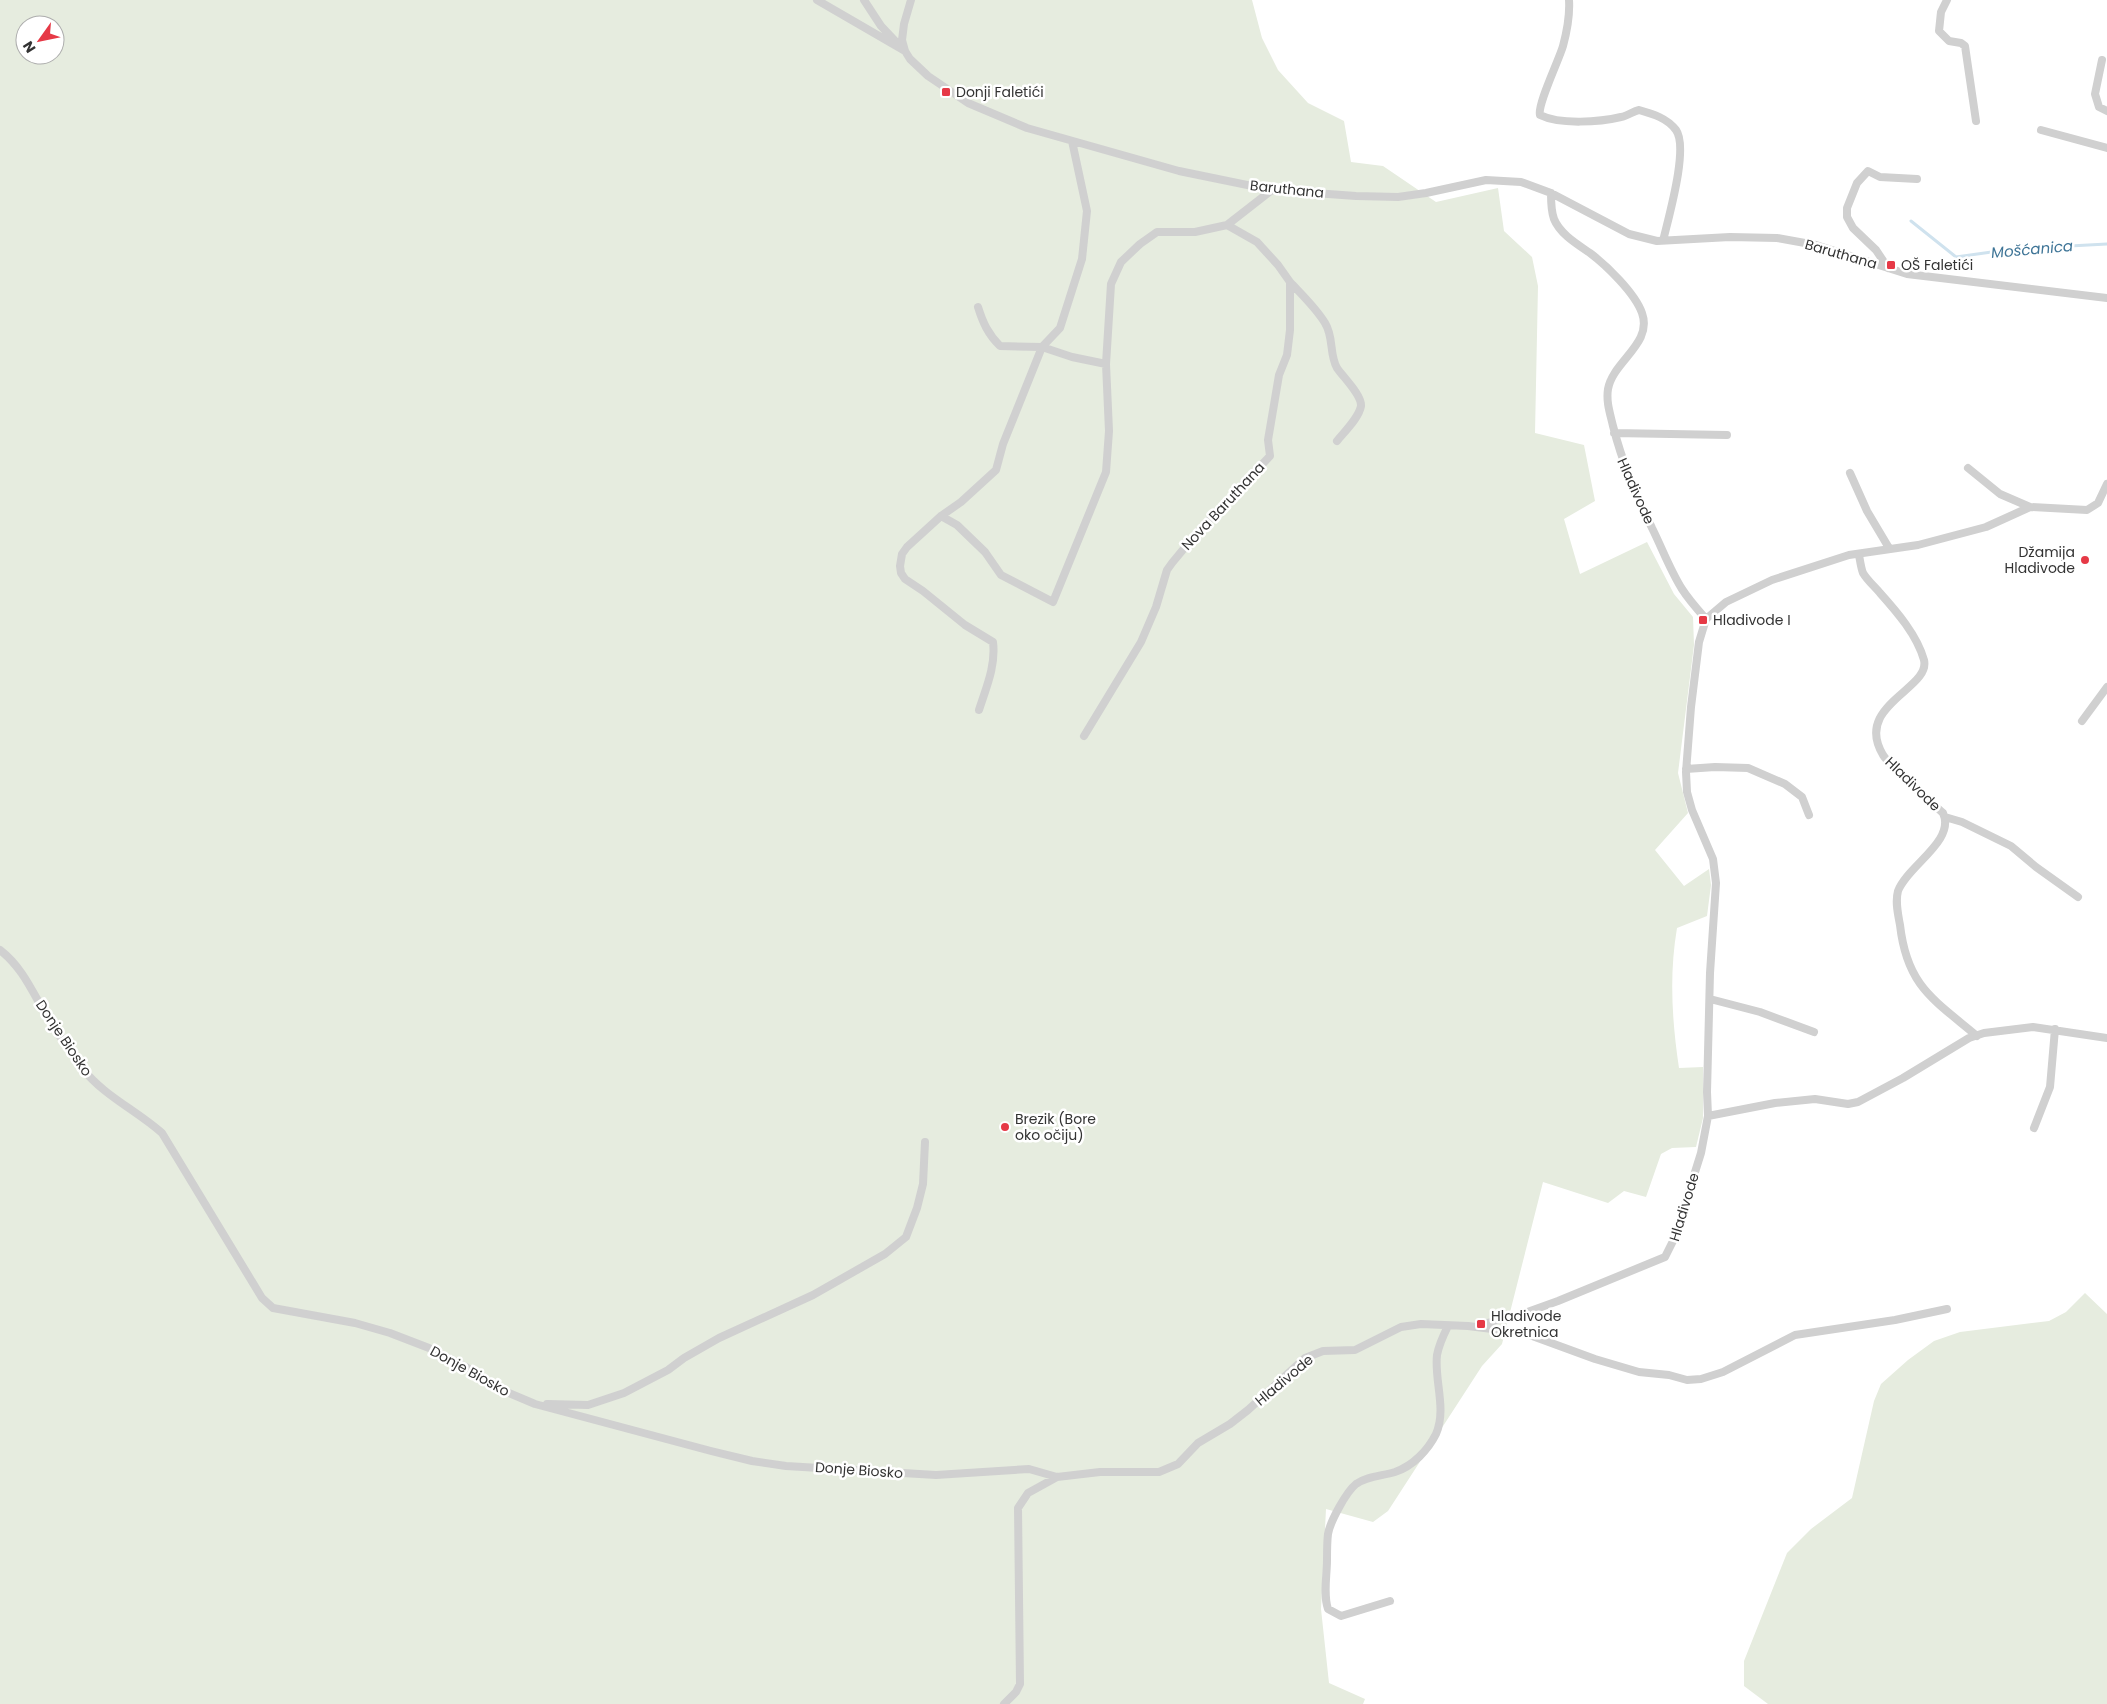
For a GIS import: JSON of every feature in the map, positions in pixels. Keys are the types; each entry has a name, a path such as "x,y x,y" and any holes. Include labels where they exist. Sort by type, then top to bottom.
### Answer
{"street":[{"path":"817,0 905,51"},
{"name":"Baruthana","path":"864,0 881,26 905,51 910,59 928,76 962,99 1026,128 1179,171 1272,190 1356,196 1398,197 1486,180 1501,179 1522,182 1551,193 1629,234 1657,241 1730,236 1777,238 1816,245 1906,274 2107,298"},
{"path":"905,51 902,40 904,24 911,0"},
{"path":"1570,0 1570,13 1563,46 1542,101 1539,111 1540,115 1560,121 1605,119 1624,117 1639,110 1665,120 1677,131 1680,143 1680,158 1663,241"},
{"path":"1947,0 1941,12 1939,32 1949,41 1961,43 1965,46 1976,121"},
{"path":"2102,60 2095,94 2099,107 2107,111"},
{"path":"2041,130 2107,148"},
{"path":"979,710 991,671 994,651 993,642 965,625 901,573 900,566 902,554 907,547 996,470 1003,444 1042,347 1060,328 1082,259 1088,211 1072,141"},
{"path":"1888,268 1876,250 1850,224 1847,217 1848,208 1860,177 1868,171 1880,177 1917,179"},
{"path":"941,516 957,525 985,552 1001,575 1054,602 1106,472 1109,450 1106,364 1111,284 1121,262 1140,244 1157,232 1195,232 1228,226 1272,190"},
{"path":"1551,193 1551,207 1558,226 1620,282 1642,312 1644,325 1639,342 1615,371 1608,387 1607,405 1615,435 1727,435"},
{"path":"1228,226 1257,242 1314,308 1330,332 1335,365 1359,396 1361,404 1360,411 1337,441"},
{"name":"Nova Baruthana","path":"1084,736 1141,642 1172,563 1196,534 1270,456 1268,440 1278,375 1287,355 1290,282"},
{"path":"978,307 984,327 1000,346 1042,347 1072,357 1106,364"},
{"name":"Hladivode","path":"1057,1477 1100,1472 1159,1472 1168,1469 1178,1464 1207,1436 1219,1431 1248,1410 1305,1358 1314,1353 1356,1350 1401,1327 1421,1324 1481,1327 1487,1323 1525,1313 1584,1291 1665,1257 1674,1239 1701,1153 1708,1116 1710,999 1716,883 1713,859 1690,801 1686,769 1698,652 1706,620 1682,589 1669,565 1632,488 1615,435"},
{"path":"1968,468 2000,494 2030,507 2087,510 2098,503 2107,484"},
{"path":"1850,473 1867,511 1890,548"},
{"path":"1706,620 1726,602 1772,580 1849,555 1918,545 1986,527 2030,507"},
{"name":"Hladivode","path":"1859,554 1863,573 1898,614 1916,642 1924,662 1922,672 1883,712 1878,720 1876,732 1878,744 1888,762 1945,817 1946,830 1899,890 1896,900 1901,939 1907,962 1914,977 1925,992 1977,1036"},
{"path":"2082,721 2107,687"},
{"path":"1686,769 1715,766 1748,768 1786,784 1802,797 1809,815"},
{"path":"1945,817 1962,822 2011,846 2036,867 2078,897"},
{"name":"Donje Biosko","path":"0,950 13,960 48,1017 92,1080 120,1103 146,1119 162,1133 262,1298 273,1308 355,1323 390,1333 429,1348 466,1367 502,1390 535,1404 752,1461 866,1472 936,1475 1029,1469 1057,1477"},
{"path":"1710,999 1760,1012 1814,1032"},
{"path":"1708,1116 1799,1100 1816,1099 1848,1104 1858,1102 1969,1038 2012,1028 2054,1029 2107,1038"},
{"path":"2034,1128 2050,1087 2054,1029"},
{"path":"535,1404 588,1405 624,1393 668,1370 684,1358 719,1338 813,1295 885,1254 906,1237 918,1208 923,1184 925,1142"},
{"path":"1481,1327 1524,1332 1621,1367 1687,1380 1701,1380 1722,1372 1795,1335 1895,1320 1947,1309"},
{"path":"1390,1601 1341,1616 1328,1609 1326,1593 1328,1531 1344,1500 1356,1484 1365,1479 1396,1472 1408,1466 1427,1448 1434,1437 1440,1416 1437,1356 1441,1339 1448,1326"},
{"path":"1004,1704 1016,1692 1020,1684 1018,1508 1028,1493 1057,1477"}],"shaded area":[{"path":"0,0 1252,0 1262,38 1278,70 1308,103 1344,121 1351,162 1383,166 1436,202 1498,188 1504,231 1532,257 1538,286 1535,433 1584,445 1595,501 1564,519 1580,574 1647,542 1674,594 1693,617 1694,645 1678,773 1688,813 1655,850 1684,886 1709,869 1711,885 1707,916 1677,928 1672,981 1673,1015 1679,1068 1703,1067 1703,1118 1696,1147 1672,1148 1661,1154 1646,1197 1624,1191 1608,1203 1543,1182 1502,1344 1482,1366 1388,1511 1373,1522 1326,1509 1321,1609 1329,1683 1365,1699 1363,1704 0,1704"},
{"path":"2085,1293 2107,1314 2107,1704 1768,1704 1744,1686 1744,1661 1787,1553 1811,1529 1852,1498 1874,1401 1881,1384 1908,1360 1934,1341 1960,1332 2049,1321 2066,1312"}],"waterway":[{"name":"Mošćanica","path":"1911,221 1956,257 2013,249 2107,244"}],"place":[{"name":"Donji Faletići","path":"946,92"},
{"name":"OŠ Faletići","path":"1891,265"},
{"name":"Džamija Hladivode","path":"2085,560"},
{"name":"Hladivode I","path":"1703,620"},
{"name":"Brezik (Bore oko očiju)","path":"1005,1127"},
{"name":"Hladivode Okretnica","path":"1481,1324"}]}
